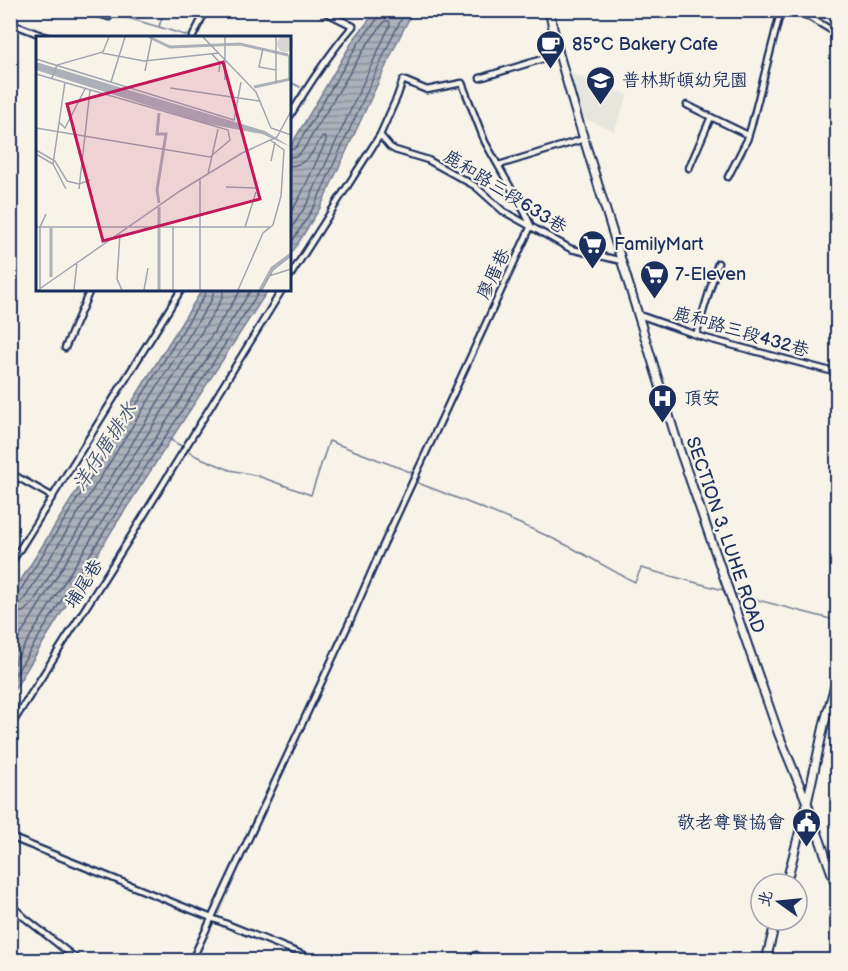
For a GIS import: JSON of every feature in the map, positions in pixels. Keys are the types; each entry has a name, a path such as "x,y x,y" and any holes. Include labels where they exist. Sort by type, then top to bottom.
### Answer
{"main road":[{"name":"SECTION 3, LUHE ROAD","path":"549,10 559,54 584,139 680,452 775,726 807,803 837,891"},
{"path":"789,872 837,675"},
{"path":"828,863 837,866"},
{"path":"766,960 773,932"}],"street":[{"path":"86,10 109,17"},
{"path":"193,36 206,10"},
{"path":"291,114 312,78 354,26 321,10"},
{"path":"728,177 748,135 781,10"},
{"path":"804,14 837,34"},
{"path":"10,23 44,36"},
{"path":"480,78 559,54"},
{"path":"291,274 380,135 403,80 427,90 462,83 485,142 531,226"},
{"path":"687,105 748,135"},
{"path":"689,168 711,117"},
{"name":"鹿和路三段633巷","path":"380,135 395,150 428,160 475,186 503,212 571,249 622,261"},
{"path":"499,165 584,139"},
{"name":"廖厝巷","path":"192,960 531,226"},
{"path":"696,335 718,263"},
{"path":"65,348 90,291"},
{"path":"10,565 181,291"},
{"name":"埔尾巷","path":"10,727 133,533 281,291"},
{"name":"鹿和路三段432巷","path":"639,315 696,335 837,373"},
{"path":"10,473 53,497"},
{"path":"10,837 316,960"},
{"path":"10,904 78,960"}],"shaded area":[{"name":"普林斯頓幼兒園","path":"571,73 628,95 614,131 581,117"}],"water":[{"path":"377,10 413,11 320,208 291,254 291,145 354,39"},
{"name":"洋仔厝排水","path":"201,291 267,291 114,527 11,695 11,596"}],"waterway":[{"path":"100,10 188,36"},
{"path":"159,27 164,10"},
{"path":"291,82 300,87"},
{"path":"169,439 183,447"},
{"path":"187,450 230,470 255,475 311,495 329,441 413,473"},
{"path":"417,475 420,476 418,483 541,533 635,582 641,568 727,591"},
{"path":"731,593 838,621"}],"place":[{"name":"85°C Bakery Cafe","path":"551,70"},
{"name":"普林斯頓幼兒園","path":"601,106"},
{"name":"FamilyMart","path":"593,270"},
{"name":"7-Eleven","path":"654,300"},
{"name":"頂安","path":"663,424"},
{"name":"敬老尊賢協會","path":"806,848"}]}
